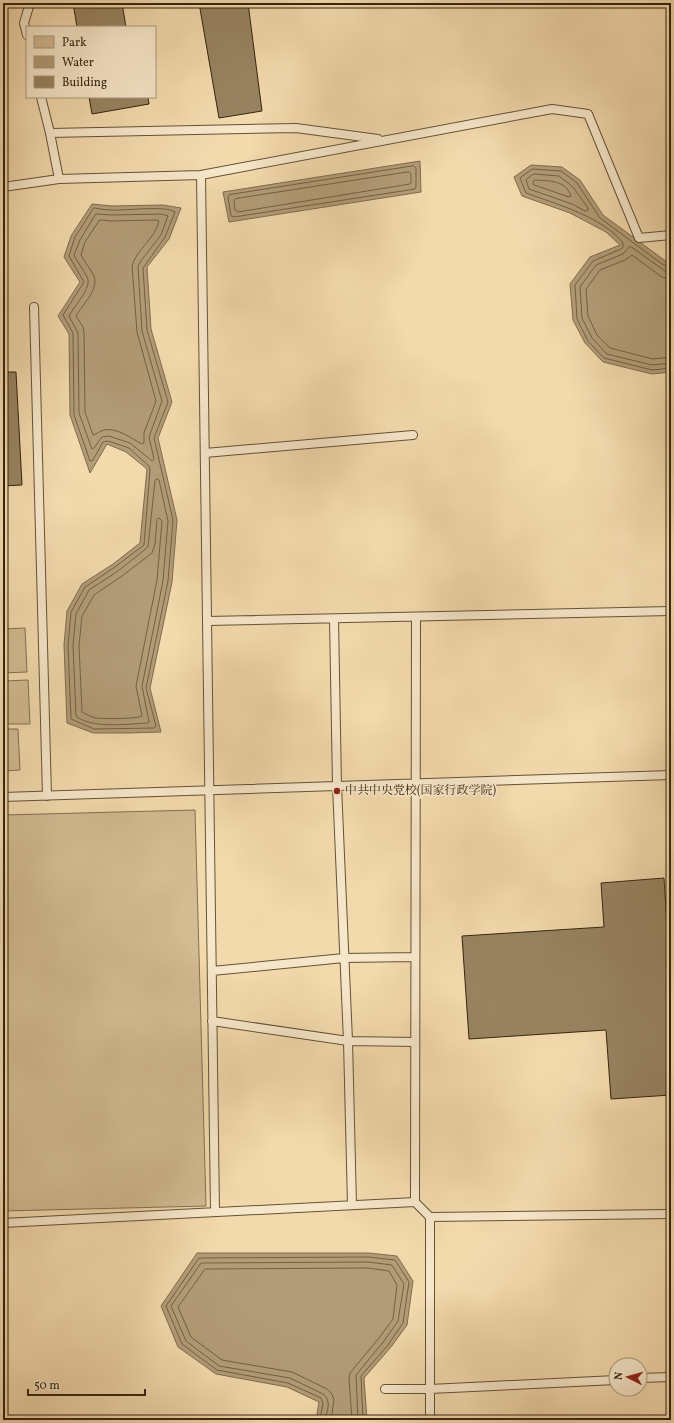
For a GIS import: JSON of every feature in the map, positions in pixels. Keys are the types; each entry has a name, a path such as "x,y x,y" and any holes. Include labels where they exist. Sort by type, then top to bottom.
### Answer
{"lane":[{"path":"26,31 24,22 30,3"},
{"path":"41,98 59,179"},
{"path":"3,187 59,179 201,175 552,109 588,114 639,238 671,235"},
{"path":"50,133 296,128 387,140"},
{"path":"201,175 215,1212"},
{"path":"34,307 47,796"},
{"path":"205,453 413,435"},
{"path":"207,621 671,611"},
{"path":"416,617 415,1202 430,1217 430,1420"},
{"path":"334,619 337,786 348,1041 352,1205"},
{"path":"3,797 671,775"},
{"path":"212,971 344,958 415,957"},
{"path":"212,1021 348,1041 415,1042"},
{"path":"3,1223 415,1202"},
{"path":"430,1217 671,1214"},
{"path":"648,1378 671,1377"},
{"path":"385,1389 430,1389 608,1380"}],"green space":[{"path":"25,628 27,672 3,673 3,629"},
{"path":"28,680 30,724 3,724 3,681"},
{"path":"3,729 18,729 20,770 3,771"},
{"path":"195,810 206,1206 3,1211 3,815"}],"water":[{"path":"420,161 421,192 229,222 223,192"},
{"path":"531,165 562,167 580,180 603,215 671,265 671,372 652,374 603,362 585,343 573,320 570,284 590,257 620,245 606,232 570,213 522,196 514,177"},
{"path":"92,204 112,206 163,205 181,208 169,239 147,267 151,329 172,402 158,438 177,520 172,582 150,688 161,732 93,733 67,723 64,645 67,611 82,584 113,564 140,543 147,469 126,452 107,444 90,473 70,415 69,334 58,316 80,282 64,257 71,236"},
{"path":"197,1253 369,1253 397,1256 413,1281 407,1325 391,1347 364,1378 367,1420 316,1420 319,1402 287,1387 216,1374 178,1347 161,1306"}],"building":[{"path":"73,3 122,3 126,26 77,26"},
{"path":"199,3 248,3 262,111 219,118"},
{"path":"89,98 148,98 149,104 92,114"},
{"path":"3,372 16,372 22,485 3,486"},
{"path":"664,878 671,986 671,1095 611,1099 606,1030 469,1039 462,936 604,927 601,883"}],"place":[{"name":"中共中央党校(国家行政学院)","path":"337,791"}]}
